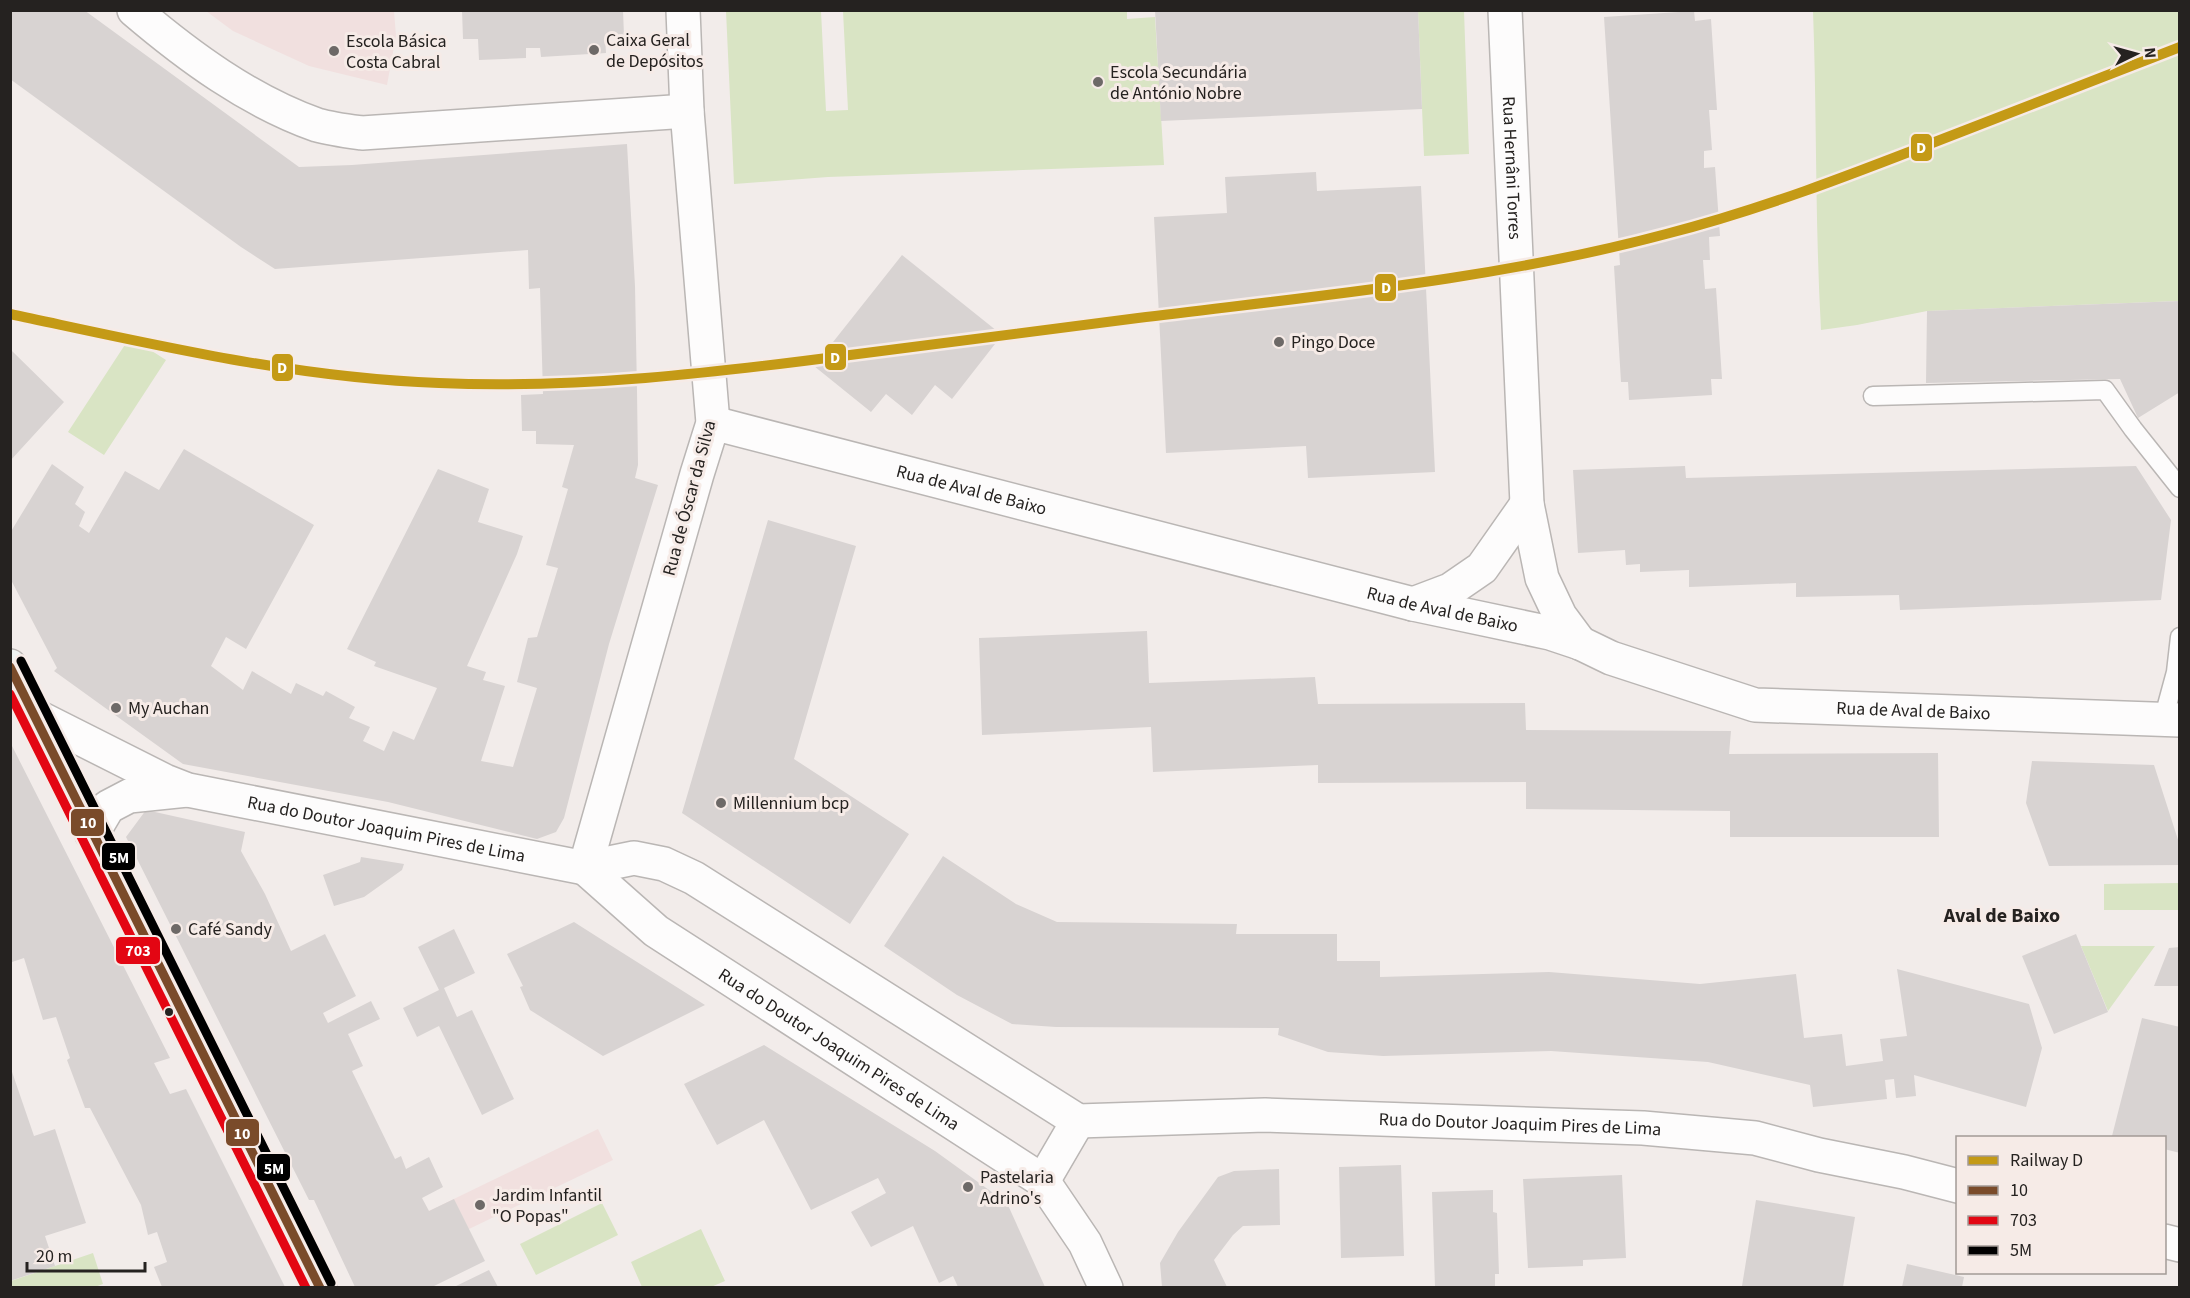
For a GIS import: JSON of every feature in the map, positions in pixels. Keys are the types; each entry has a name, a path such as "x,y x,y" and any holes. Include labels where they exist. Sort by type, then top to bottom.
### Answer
{"main road":[{"path":"10,666 38,717 92,834 320,1287"}],"street":[{"path":"134,10 177,47 270,106 319,126 362,133 687,111"},
{"name":"Rua de Óscar da Silva","path":"585,867 713,423 687,111 683,10"},
{"name":"Rua Hernâni Torres","path":"1505,10 1527,504 1542,578 1560,616 1580,643"},
{"name":"Rua de Aval de Baixo","path":"713,423 1413,604 1550,633 1580,643 1611,658 1755,705 2171,720"},
{"path":"1413,604 1450,590 1482,568 1527,504"},
{"name":"Rua do Doutor Joaquim Pires de Lima","path":"38,717 165,781 189,790 585,867 633,858 664,864 694,878 1078,1121 1265,1115 1654,1129 1755,1137 1819,1155 1904,1172 1956,1185"},
{"name":"Rua do Doutor Joaquim Pires de Lima","path":"92,834 108,807 129,796 189,790"},
{"name":"Rua do Doutor Joaquim Pires de Lima","path":"585,867 656,931 1043,1181"},
{"path":"1078,1121 1043,1181 1084,1243 1106,1287"}],"lane":[{"path":"1873,396 2105,390 2180,488"},
{"path":"2171,720 2180,637"}],"shaded area":[{"name":"Escola Básica Costa Cabral","path":"206,11 394,11 396,36 387,85 309,66 233,31"},
{"name":"Jardim Infantil \"O Popas\"","path":"598,1129 613,1160 469,1229 429,1211"}],"green space":[{"path":"1127,10 1127,19 1155,17 1164,165 828,177 734,184 726,11 821,11 826,111 848,110 843,11"},
{"path":"1418,11 1464,11 1469,154 1424,156"},
{"path":"1813,11 2179,11 2179,301 1927,311 1821,330"},
{"path":"130,337 166,360 104,455 68,432"},
{"path":"2179,883 2179,910 2104,910 2104,884"},
{"path":"2081,946 2155,946 2108,1011"},
{"path":"602,1203 618,1235 536,1275 520,1244"},
{"path":"701,1229 725,1281 711,1287 642,1287 631,1262"},
{"path":"93,1253 103,1284 92,1288 11,1287 11,1281"}],"building":[{"path":"10,10 84,10 299,167 627,144 635,286 638,465 635,478 658,485 609,644 564,818 556,832 537,839 388,802 183,764 54,671 57,668 10,578 10,533 52,464 84,487 75,504 85,512 79,526 89,533 125,471 159,490 184,449 314,525 246,649 226,637 211,666 243,690 252,671 291,694 296,683 323,696 326,691 355,707 349,718 370,727 363,741 384,751 393,731 414,740 437,688 374,666 376,662 347,649 438,469 489,489 478,522 523,536 467,666 486,672 483,680 505,686 481,761 513,767 537,688 517,682 528,638 537,637 558,568 546,565 568,489 562,487 574,445 536,444 536,431 522,431 521,395 543,394 540,288 529,289 528,250 275,269 241,247 10,79"},
{"path":"462,10 623,10 624,36 605,37 606,53 541,57 540,48 526,48 526,58 479,60 478,39 463,39"},
{"path":"1155,10 1418,10 1422,109 1161,121"},
{"path":"1694,11 1695,21 1711,19 1717,110 1709,110 1712,150 1704,151 1704,168 1715,167 1720,236 1709,237 1710,260 1703,260 1705,289 1716,288 1722,379 1711,379 1712,395 1629,400 1628,382 1621,382 1614,266 1620,265 1604,17"},
{"path":"1316,172 1317,191 1421,186 1435,472 1308,478 1306,446 1166,453 1154,217 1227,213 1225,177"},
{"path":"902,255 1002,335 952,399 935,385 912,415 886,394 871,412 814,366"},
{"path":"2180,301 2180,392 2138,418 2120,379 1926,383 1927,311"},
{"path":"12,351 64,402 10,461 10,353"},
{"path":"1685,466 1686,478 2136,466 2171,520 2161,600 1900,610 1899,595 1796,597 1796,583 1689,587 1689,570 1640,572 1640,564 1626,565 1625,550 1578,553 1573,470"},
{"path":"768,520 856,546 794,759 909,834 850,924 682,813"},
{"path":"1147,631 1149,683 1315,677 1318,704 1525,703 1526,730 1731,731 1729,754 1938,753 1939,837 1730,837 1730,811 1526,809 1526,782 1318,783 1318,765 1153,772 1151,727 982,735 979,638"},
{"path":"10,742 170,1058 154,1063 170,1094 186,1089 285,1287 162,1287 154,1267 167,1262 157,1232 148,1235 141,1205 90,1108 85,1108 67,1060 70,1058 56,1017 43,1020 24,958 12,962 10,957"},
{"path":"2032,761 2154,765 2180,846 2180,865 2049,866 2026,803"},
{"path":"146,810 245,832 241,851 265,894 291,951 325,934 356,996 323,1013 328,1023 371,1001 380,1019 348,1034 363,1066 352,1071 395,1159 401,1156 406,1169 429,1157 443,1187 422,1198 429,1211 454,1199 485,1261 432,1287 355,1287 314,1200 309,1200 126,837"},
{"path":"943,856 1016,904 1057,922 1237,924 1236,934 1337,934 1337,961 1380,961 1380,977 1549,972 1700,984 1796,974 1804,1038 1842,1034 1846,1066 1883,1061 1880,1039 1907,1036 1897,969 2029,1004 2042,1048 2026,1107 1914,1075 1916,1096 1896,1098 1894,1079 1885,1080 1887,1099 1813,1107 1810,1085 1708,1062 1551,1051 1383,1056 1328,1052 1278,1035 1279,1028 1056,1027 1012,1024 957,995 884,946"},
{"path":"361,857 404,864 402,870 364,897 334,906 323,875 360,862"},
{"path":"574,922 705,1005 603,1056 530,1010 520,987 523,986 507,954"},
{"path":"454,929 475,973 444,988 457,1017 472,1010 514,1099 482,1115 439,1026 417,1037 403,1008 439,990 418,947"},
{"path":"2076,934 2108,1012 2054,1034 2022,956"},
{"path":"2180,947 2180,986 2154,986 2169,948"},
{"path":"2142,1018 2180,1027 2180,1153 2166,1150 2166,1136 2112,1136"},
{"path":"764,1045 935,1151 1007,1203 1045,1287 958,1287 953,1276 939,1283 913,1226 871,1247 851,1212 886,1193 878,1178 811,1210 764,1120 717,1145 684,1084"},
{"path":"10,1066 34,1136 55,1129 86,1223 45,1236 55,1266 10,1281"},
{"path":"1401,1165 1404,1256 1341,1258 1339,1167"},
{"path":"1279,1169 1280,1225 1243,1226 1233,1235 1214,1260 1227,1287 1162,1287 1160,1263 1178,1232 1218,1177 1234,1171"},
{"path":"1622,1175 1626,1258 1583,1260 1583,1266 1528,1268 1523,1179"},
{"path":"1493,1190 1493,1212 1497,1213 1499,1274 1495,1274 1495,1287 1435,1287 1432,1192"},
{"path":"1756,1200 1855,1217 1843,1287 1742,1286"},
{"path":"1907,1264 1964,1277 1962,1287 1902,1287"},
{"path":"489,1270 498,1287 454,1287"}],"rail line":[{"name":"D","path":"10,314 223,358 385,380 491,384 594,382 799,362 1404,285 1601,250 1701,225 1805,191 2180,47"}],"transit line":[{"name":"5M","path":"21,661 331,1283"},
{"name":"10","path":"10,667 320,1288"},
{"name":"703","path":"10,694 306,1288"}],"place":[{"name":"Caixa Geral de Depósitos","path":"594,50"},
{"name":"Escola Básica Costa Cabral","path":"334,51"},
{"name":"Escola Secundária de António Nobre","path":"1098,82"},
{"name":"Pingo Doce","path":"1279,342"},
{"name":"My Auchan","path":"116,708"},
{"name":"Millennium bcp","path":"721,803"},
{"name":"Café Sandy","path":"176,929"},
{"name":"Pastelaria Adrino's","path":"968,1187"},
{"name":"Jardim Infantil \"O Popas\"","path":"480,1205"}],"district":[{"name":"Aval de Baixo","path":"2002,915"}]}
